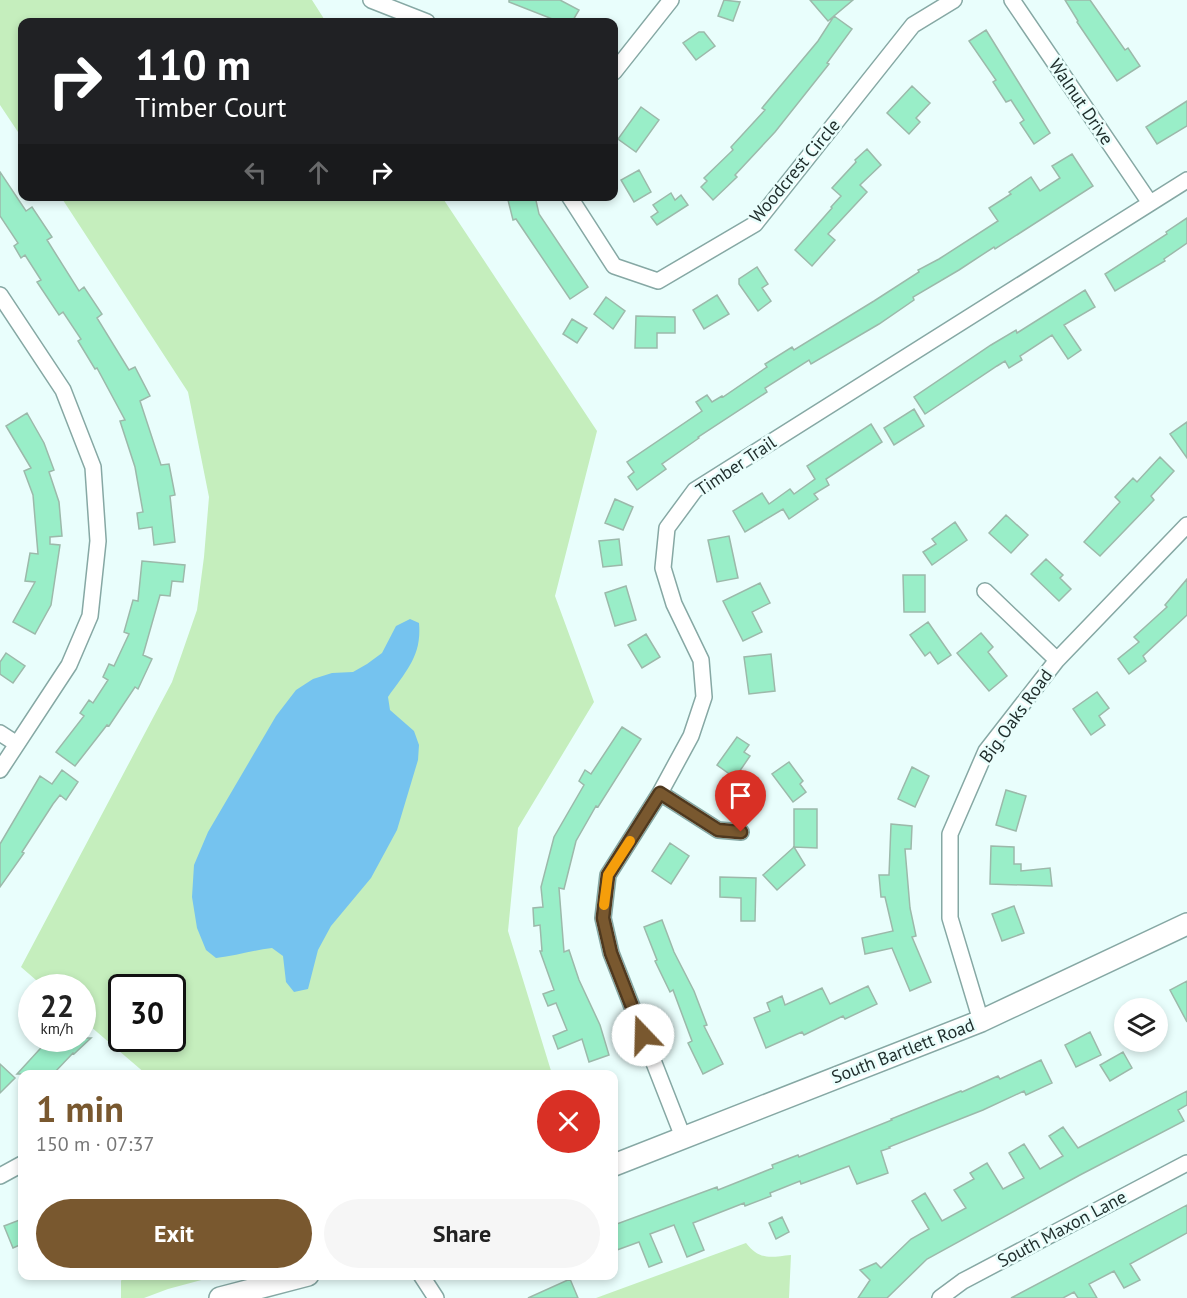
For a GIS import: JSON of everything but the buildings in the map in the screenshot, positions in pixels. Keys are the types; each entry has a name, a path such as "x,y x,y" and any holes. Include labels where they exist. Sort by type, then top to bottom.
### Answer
{"main road":[{"name":"South Bartlett Road","path":"618,1163 981,1020 1187,924"},
{"path":"220,1298 289,1280"}],"street":[{"path":"371,0 417,18"},
{"path":"618,67 671,0"},
{"name":"Woodcrest Circle","path":"572,201 614,266 658,281 755,224 913,25 954,0"},
{"name":"Walnut Drive","path":"1012,0 1150,203"},
{"name":"Timber Trail","path":"683,1137 611,953 603,918 608,875 660,793 691,736 704,697 701,660 674,604 663,568 667,528 695,490 1187,180"},
{"path":"0,296 63,390 93,467 98,541 90,616 69,665 0,770"},
{"name":"Big Oaks Road","path":"981,1020 950,918 950,834 986,751 1057,660 1187,525"},
{"path":"985,591 1057,660"},
{"path":"0,733 16,744"},
{"path":"660,793 718,830 741,832"},
{"name":"South Maxon Lane","path":"940,1298 963,1281 1187,1163"},
{"path":"0,1176 18,1166"},
{"path":"424,1280 436,1298"}],"green space":[{"path":"0,0 312,0 323,18 18,18 18,132 0,105"},
{"path":"64,201 445,201 597,431 555,596 594,702 518,828 508,931 551,1070 141,1070 120,1052 186,1052 186,974 108,974 108,1041 96,1031 96,974 29,974 21,967 172,682 197,610 209,497 188,392"},
{"path":"746,1243 761,1255 772,1257 791,1255 789,1298 596,1298"},
{"path":"201,1280 144,1298 121,1298 121,1281"}],"water":[{"path":"410,619 419,623 418,645 407,671 388,697 390,710 414,731 419,745 418,760 397,830 371,878 331,926 318,950 308,989 294,992 286,982 283,956 272,948 216,958 206,950 197,928 192,897 194,865 208,832 276,716 296,690 313,679 332,673 353,672 367,664 382,653 396,626"}],"slow traffic":[{"path":"604,905 608,875 630,841"}],"route":[{"path":"643,1035 611,953 603,918 608,875 660,793 718,830 741,832"}]}
